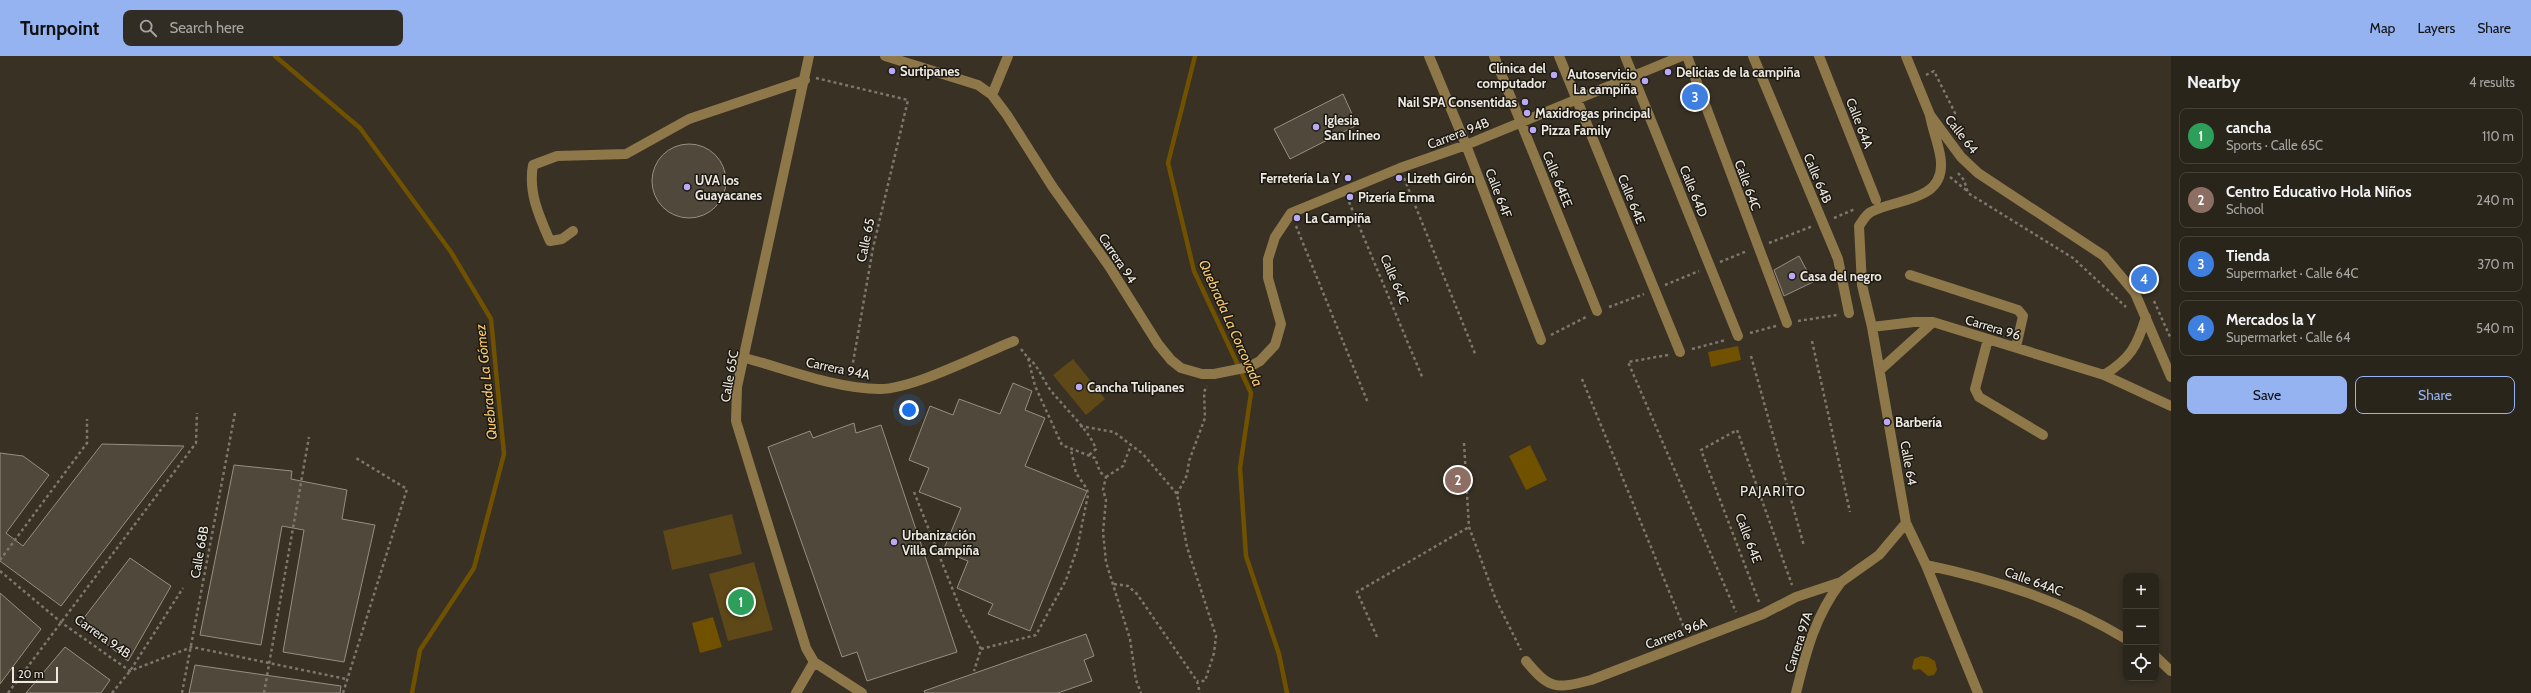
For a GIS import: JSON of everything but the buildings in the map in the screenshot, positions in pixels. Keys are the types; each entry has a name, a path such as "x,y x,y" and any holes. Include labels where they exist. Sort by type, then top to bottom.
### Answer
{"street":[{"name":"Calle 65C","path":"810,56 745,358 737,387 736,421 806,648 814,662 862,693"},
{"name":"Carrera 94","path":"885,56 978,85 992,95 1007,115 1052,186 1109,266 1158,344 1181,368 1202,374 1226,373 1260,361 1275,345 1281,324 1268,278 1268,259 1275,236 1290,213"},
{"path":"992,95 1008,56"},
{"name":"Calle 64F","path":"1429,56 1466,145 1541,340"},
{"name":"Calle 64EE","path":"1494,56 1597,311"},
{"name":"Calle 64E","path":"1559,56 1680,352"},
{"name":"Calle 64D","path":"1625,56 1738,336"},
{"name":"Carrera 94B","path":"1290,213 1400,168 1466,145 1682,56"},
{"name":"Calle 64C","path":"1687,56 1787,322"},
{"name":"Calle 64B","path":"1753,56 1838,260 1849,313"},
{"name":"Calle 64A","path":"1819,56 1876,200"},
{"name":"Calle 64","path":"1906,56 1930,115 1941,163 1939,176 1934,186 1923,195 1870,212 1859,226 1862,285 1880,370 1906,523 1926,565 1978,693"},
{"path":"573,231 562,239 550,241 535,207 531,177 533,165 557,156 626,154 690,119 805,78"},
{"name":"Calle 64","path":"1930,115 1964,160 1978,173 2104,256 2135,293 2171,377"},
{"path":"1910,275 2018,310 2023,316 2016,348"},
{"path":"2104,375 2124,362 2140,338 2146,317"},
{"name":"Carrera 96","path":"1872,327 1914,322 1933,322 2104,375 2171,406"},
{"path":"1880,370 1933,322"},
{"path":"1988,339 1975,388 1980,398 2043,435"},
{"name":"Carrera 94A","path":"745,358 849,386 880,390 906,385 1014,341"},
{"path":"1841,582 1879,555 1906,523"},
{"name":"Calle 64AC","path":"1926,565 1983,577 2041,596 2095,620 2123,637"},
{"name":"Carrera 96A","path":"1526,661 1541,679 1550,685 1563,687 1591,680 1763,614 1796,597 1841,582"},
{"name":"Carrera 97A","path":"1796,693 1817,620 1826,602 1841,582"},
{"path":"2159,660 2171,671"},
{"path":"796,693 814,662"}],"path":[{"path":"1924,72 1926,75 1934,71 1955,113 1948,118 1949,121"},
{"name":"Calle 65","path":"805,78 908,100 873,248 849,386"},
{"path":"1964,160 1956,165 1966,191"},
{"path":"1400,168 1476,356"},
{"path":"1947,176 1958,181 1966,191 2084,267 2130,313"},
{"name":"Calle 64C","path":"1344,190 1423,379"},
{"path":"1290,213 1368,403"},
{"path":"1014,341 1033,362 1049,387 1080,426 1090,436 1096,449 1088,455"},
{"path":"1812,341 1850,512"},
{"path":"1751,356 1804,546"},
{"path":"1028,358 1035,386 1062,445 1071,450 1095,458 1100,472 1106,476"},
{"path":"1628,362 1740,622"},
{"path":"1177,494 1187,475 1193,447 1205,418 1204,392 1214,374"},
{"path":"1582,379 1690,642"},
{"path":"8,693 196,443 197,413"},
{"name":"Calle 68B","path":"182,693 192,647 235,414"},
{"path":"0,560 88,443 87,419"},
{"path":"1080,426 1114,432 1151,463 1177,494 1188,547 1216,636 1214,653 1205,681 1197,681"},
{"name":"Calle 64E","path":"1763,614 1701,450 1737,430 1796,597"},
{"path":"264,693 309,437"},
{"path":"1464,443 1469,527 1496,600 1526,661"},
{"path":"1131,445 1123,466 1106,476 1103,490 1106,500 1103,532 1106,562 1130,638 1136,680 1141,693"},
{"path":"981,649 1036,635 1066,580 1077,549 1088,496 1087,489 1076,473 1071,450"},
{"path":"343,693 346,679 407,489 356,458"},
{"path":"914,492 962,613 981,649 974,671"},
{"path":"1377,637 1358,592 1469,527"},
{"name":"Carrera 94B","path":"0,571 62,623 130,671 192,647"},
{"path":"1114,584 1128,586 1136,594 1197,681 1200,693"},
{"path":"112,693 130,671 183,588"},
{"path":"192,647 346,679"}],"shaded area":[{"path":"1738,346 1741,360 1711,367 1708,352"},
{"name":"Cancha Tulipanes","path":"1073,359 1105,399 1086,415 1053,375"},
{"path":"1530,445 1547,480 1526,490 1509,456"},
{"path":"732,514 742,554 672,570 663,531"},
{"path":"754,562 773,630 728,641 709,574"},
{"path":"713,617 722,647 700,653 692,623"},
{"path":"1921,656 1928,657 1935,661 1937,670 1934,675 1928,676 1920,669 1914,670 1912,668 1914,659"}],"waterway":[{"name":"Quebrada La Gómez","path":"275,56 360,128 451,252 491,319 504,454 474,568 420,650 412,693"},
{"name":"Quebrada La Corcovada","path":"1195,56 1168,163 1194,271 1251,393 1240,468 1246,556 1279,654 1287,693"}],"place":[{"name":"Surtipanes","path":"892,71"},
{"name":"Delicias de la campiña","path":"1668,72"},
{"name":"Clínica del computador","path":"1554,75"},
{"name":"Autoservicio La campiña","path":"1645,81"},
{"name":"Tienda","path":"1695,97"},
{"name":"Nail SPA Consentidas","path":"1525,102"},
{"name":"Maxidrogas principal","path":"1527,113"},
{"name":"Iglesia San Irineo","path":"1316,127"},
{"name":"Pizza Family","path":"1533,130"},
{"name":"Ferretería La Y","path":"1348,178"},
{"name":"Lizeth Girón","path":"1399,178"},
{"name":"UVA los Guayacanes","path":"687,187"},
{"name":"Pizería Emma","path":"1350,197"},
{"name":"La Campiña","path":"1297,218"},
{"name":"Casa del negro","path":"1792,276"},
{"name":"Mercados la Y","path":"2144,279"},
{"name":"Cancha Tulipanes","path":"1079,387"},
{"name":"Barbería","path":"1887,422"},
{"name":"Centro Educativo Hola Niños","path":"1458,480"},
{"name":"Urbanización Villa Campiña","path":"894,542"},
{"name":"cancha","path":"741,602"}],"district":[{"name":"PAJARITO","path":"1773,491"}]}
